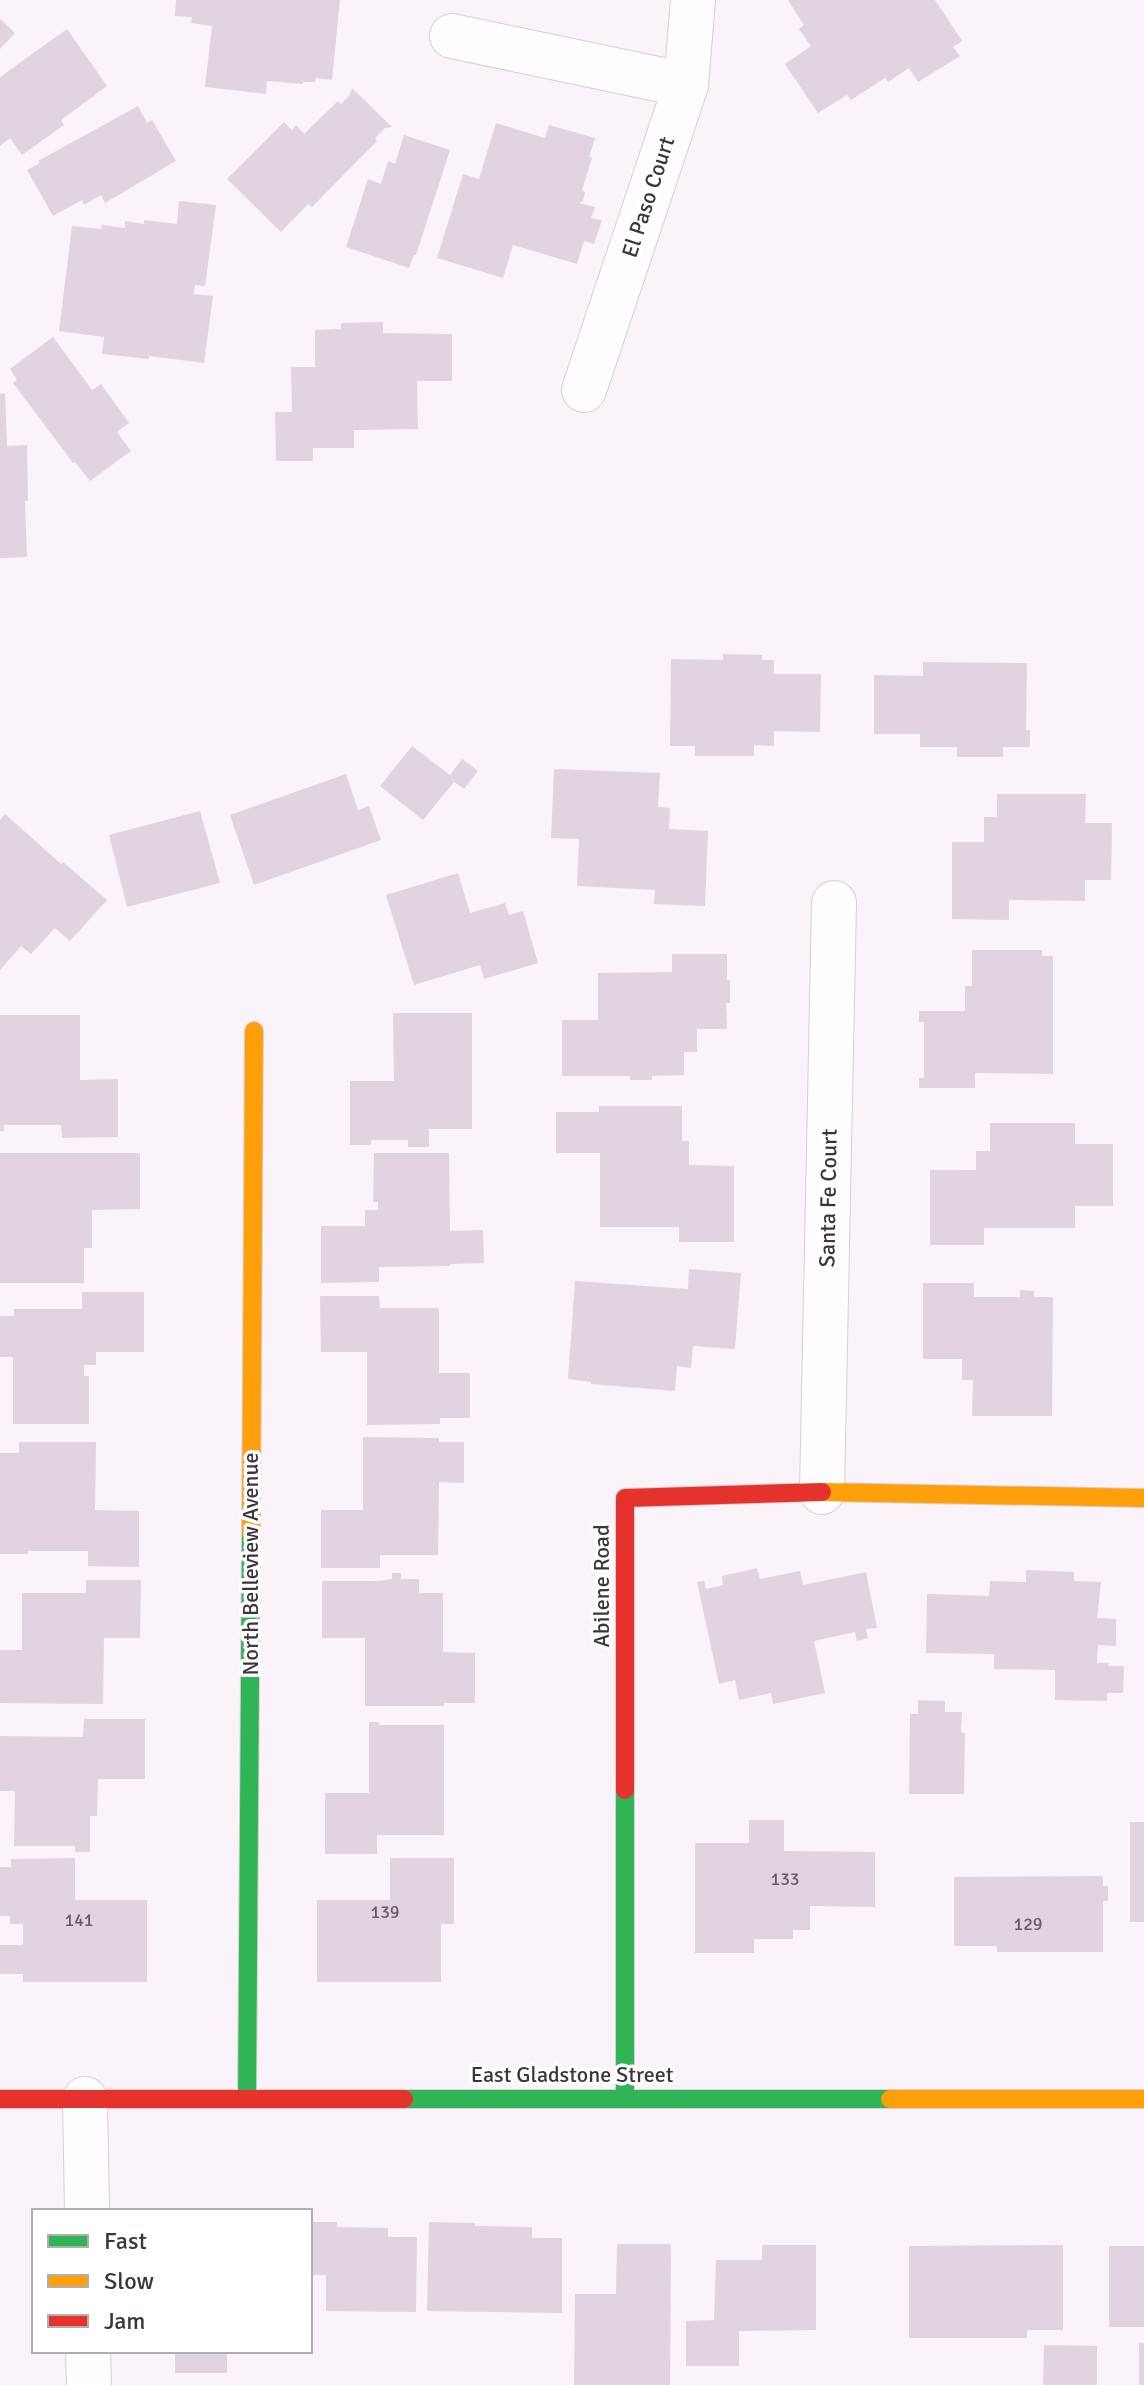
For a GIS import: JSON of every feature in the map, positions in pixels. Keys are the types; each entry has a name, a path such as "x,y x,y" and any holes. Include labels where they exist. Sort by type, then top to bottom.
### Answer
{"street":[{"name":"El Paso Court","path":"584,390 686,85 693,0"},
{"path":"452,36 686,85"},
{"name":"Santa Fe Court","path":"822,1492 834,903"},
{"name":"North Belleview Avenue","path":"247,2098 254,1031"},
{"name":"Abilene Road","path":"625,2098 625,1498 822,1492 1144,1498"},
{"name":"East Gladstone Street","path":"0,2099 1144,2099"},
{"path":"85,2099 87,2209"},
{"path":"88,2353 89,2385"}],"building":[{"path":"176,0 340,0 332,80 316,78 315,82 303,84 267,81 266,94 205,87 212,26 191,23 192,17 175,16"},
{"path":"788,0 935,0 962,41 953,47 960,56 918,82 909,68 888,82 885,78 851,100 847,95 818,113 785,64 811,46 799,29 804,25"},
{"path":"0,19 15,33 0,49"},
{"path":"67,29 107,86 61,120 64,125 22,155 10,138 0,146 0,77"},
{"path":"352,88 392,127 385,128 375,138 377,141 312,207 308,204 281,232 227,179 284,122 292,130 296,125 304,134 338,101 341,104"},
{"path":"138,106 147,123 152,120 176,161 105,203 101,195 84,205 82,200 53,216 27,170"},
{"path":"496,123 545,138 549,125 595,138 582,190 585,192 583,201 579,203 595,207 591,218 602,220 594,244 584,241 577,264 513,245 503,278 437,258 463,174 479,179"},
{"path":"404,135 450,150 409,268 346,247 368,179 381,184 388,161 395,164"},
{"path":"179,201 216,205 205,286 195,285 194,294 213,296 204,363 102,354 104,337 59,331 72,226 125,228 125,221 144,224 144,220 177,224"},
{"path":"383,322 383,333 452,334 452,381 417,381 418,429 354,430 354,448 313,448 313,461 276,461 275,412 292,412 291,367 315,367 315,330 341,329 341,323"},
{"path":"53,337 92,390 101,384 129,423 117,432 131,451 90,481 13,383 17,380 10,369"},
{"path":"5,393 7,446 27,445 27,557 0,558 0,394"},
{"path":"723,654 762,655 762,660 774,660 774,674 821,674 820,732 774,731 774,746 754,745 754,756 695,756 695,746 670,746 671,659 723,660"},
{"path":"923,662 1027,663 1026,730 1030,730 1030,747 1003,747 1003,757 957,757 957,747 920,747 920,734 874,734 874,675 923,676"},
{"path":"412,746 450,775 462,759 478,771 464,789 454,782 423,820 380,786"},
{"path":"554,769 660,773 658,807 670,808 669,829 708,831 705,906 654,904 655,890 577,886 579,839 551,838"},
{"path":"346,774 358,810 369,806 381,840 254,885 230,815"},
{"path":"997,794 1086,794 1085,823 1112,823 1111,880 1085,880 1085,901 1009,900 1009,920 952,919 952,842 984,842 984,817 997,817"},
{"path":"200,811 220,883 127,907 109,835"},
{"path":"5,814 107,900 70,941 55,928 31,954 21,946 0,970 0,820"},
{"path":"458,873 470,913 505,903 509,915 523,911 538,963 484,979 480,965 414,985 386,895"},
{"path":"972,950 1042,950 1042,956 1053,956 1053,1074 975,1073 975,1088 919,1088 919,1078 924,1078 924,1022 919,1022 919,1011 965,1011 965,986 972,986"},
{"path":"672,954 727,954 730,1003 726,1003 727,1029 697,1029 697,1052 684,1052 684,1075 652,1076 652,1080 630,1080 630,1076 562,1076 562,1020 598,1020 598,973 672,972"},
{"path":"393,1013 472,1013 472,1129 429,1129 429,1147 408,1147 408,1140 371,1140 371,1145 350,1145 350,1081 394,1081"},
{"path":"0,1015 80,1015 80,1080 118,1079 118,1137 62,1138 61,1125 4,1125 4,1131 0,1131"},
{"path":"599,1106 682,1106 682,1141 689,1141 689,1165 734,1166 734,1242 679,1242 679,1227 600,1227 600,1153 556,1153 556,1112 599,1112"},
{"path":"990,1123 1075,1123 1075,1144 1113,1144 1113,1206 1075,1206 1075,1228 984,1228 984,1245 930,1245 930,1170 976,1170 976,1151 990,1151"},
{"path":"0,1153 140,1153 140,1209 92,1210 92,1248 84,1248 84,1283 0,1283"},
{"path":"374,1153 449,1153 450,1231 483,1230 484,1263 379,1267 379,1282 321,1283 321,1226 365,1226 365,1210 378,1210 378,1202 373,1202"},
{"path":"689,1269 741,1273 735,1349 693,1346 691,1368 677,1366 675,1391 591,1384 568,1379 575,1281 688,1289"},
{"path":"923,1283 974,1283 974,1297 1020,1297 1020,1290 1034,1291 1034,1297 1053,1297 1052,1416 972,1416 973,1380 962,1380 962,1359 923,1359"},
{"path":"82,1292 144,1292 144,1352 96,1352 96,1365 84,1365 84,1376 89,1376 89,1424 13,1424 13,1357 0,1357 0,1316 14,1316 14,1309 82,1309"},
{"path":"320,1296 379,1296 380,1308 439,1308 439,1373 470,1373 470,1418 440,1418 440,1424 367,1425 367,1352 321,1352"},
{"path":"363,1437 439,1438 439,1442 464,1442 464,1483 439,1482 438,1555 380,1555 380,1568 321,1568 321,1510 363,1510"},
{"path":"19,1442 96,1442 95,1510 139,1511 139,1567 88,1566 88,1551 0,1554 0,1453 19,1453"},
{"path":"757,1568 760,1579 800,1571 803,1585 866,1572 877,1628 866,1629 868,1638 857,1641 855,1632 814,1641 825,1693 773,1704 771,1693 739,1700 735,1680 719,1684 697,1582 704,1581 706,1589 723,1585 722,1576"},
{"path":"1026,1570 1074,1572 1074,1581 1101,1582 1097,1618 1116,1619 1116,1646 1098,1645 1097,1663 1124,1666 1123,1693 1107,1693 1107,1701 1055,1700 1055,1670 994,1669 994,1654 926,1653 927,1594 989,1596 990,1581 1026,1582"},
{"path":"392,1573 401,1573 401,1579 419,1579 419,1593 443,1593 443,1652 475,1653 475,1703 365,1706 365,1638 322,1638 322,1581 379,1581 392,1579"},
{"path":"86,1580 141,1580 140,1638 104,1638 103,1704 0,1703 0,1650 22,1650 22,1593 86,1593"},
{"path":"918,1700 945,1701 945,1712 962,1712 961,1733 965,1733 964,1794 909,1794 910,1714 918,1714"},
{"path":"84,1719 145,1719 145,1779 98,1779 97,1816 90,1816 90,1852 75,1852 75,1846 14,1846 15,1791 0,1791 0,1736 83,1737"},
{"path":"369,1722 379,1722 379,1725 444,1725 444,1835 377,1835 377,1854 325,1854 325,1793 369,1793"},
{"path":"749,1820 784,1820 784,1851 875,1852 875,1907 810,1906 810,1930 793,1930 793,1939 754,1939 754,1953 695,1953 695,1843 749,1843"},
{"path":"1130,1822 1144,1822 1144,1922 1130,1922"},
{"path":"75,1858 75,1900 147,1900 147,1982 23,1982 23,1974 0,1974 0,1945 23,1945 23,1924 10,1924 10,1916 0,1916 0,1867 11,1867 11,1859"},
{"path":"390,1858 454,1858 454,1924 441,1924 441,1982 317,1982 317,1900 390,1900"},
{"path":"1103,1876 1103,1886 1108,1886 1108,1901 1103,1901 1103,1952 997,1952 997,1946 954,1946 954,1877"},
{"path":"312,2222 337,2222 337,2227 388,2228 388,2237 417,2237 416,2312 326,2311 326,2275 312,2275"},
{"path":"429,2222 532,2227 532,2238 562,2238 562,2313 427,2311"},
{"path":"617,2244 671,2244 670,2385 574,2385 575,2294 616,2294"},
{"path":"762,2245 816,2245 816,2330 739,2331 739,2366 686,2366 686,2321 714,2320 716,2260 762,2260"},
{"path":"1063,2245 1063,2330 1027,2330 1027,2338 909,2338 909,2246"},
{"path":"1109,2246 1144,2246 1144,2327 1109,2327"},
{"path":"1139,2343 1144,2343 1144,2385 1139,2385"},
{"path":"1044,2345 1097,2346 1097,2385 1043,2385"},
{"path":"175,2353 227,2353 227,2373 175,2373"}],"traffic: fast":[{"path":"247,2098 251,1534"},
{"path":"625,1790 625,2098"},
{"path":"404,2099 890,2099"}],"traffic: slow":[{"path":"251,1534 254,1031"},
{"path":"822,1492 1144,1498"},
{"path":"890,2099 1144,2099"}],"traffic: jam":[{"path":"625,1790 625,1498 822,1492"},
{"path":"0,2099 404,2099"}]}
